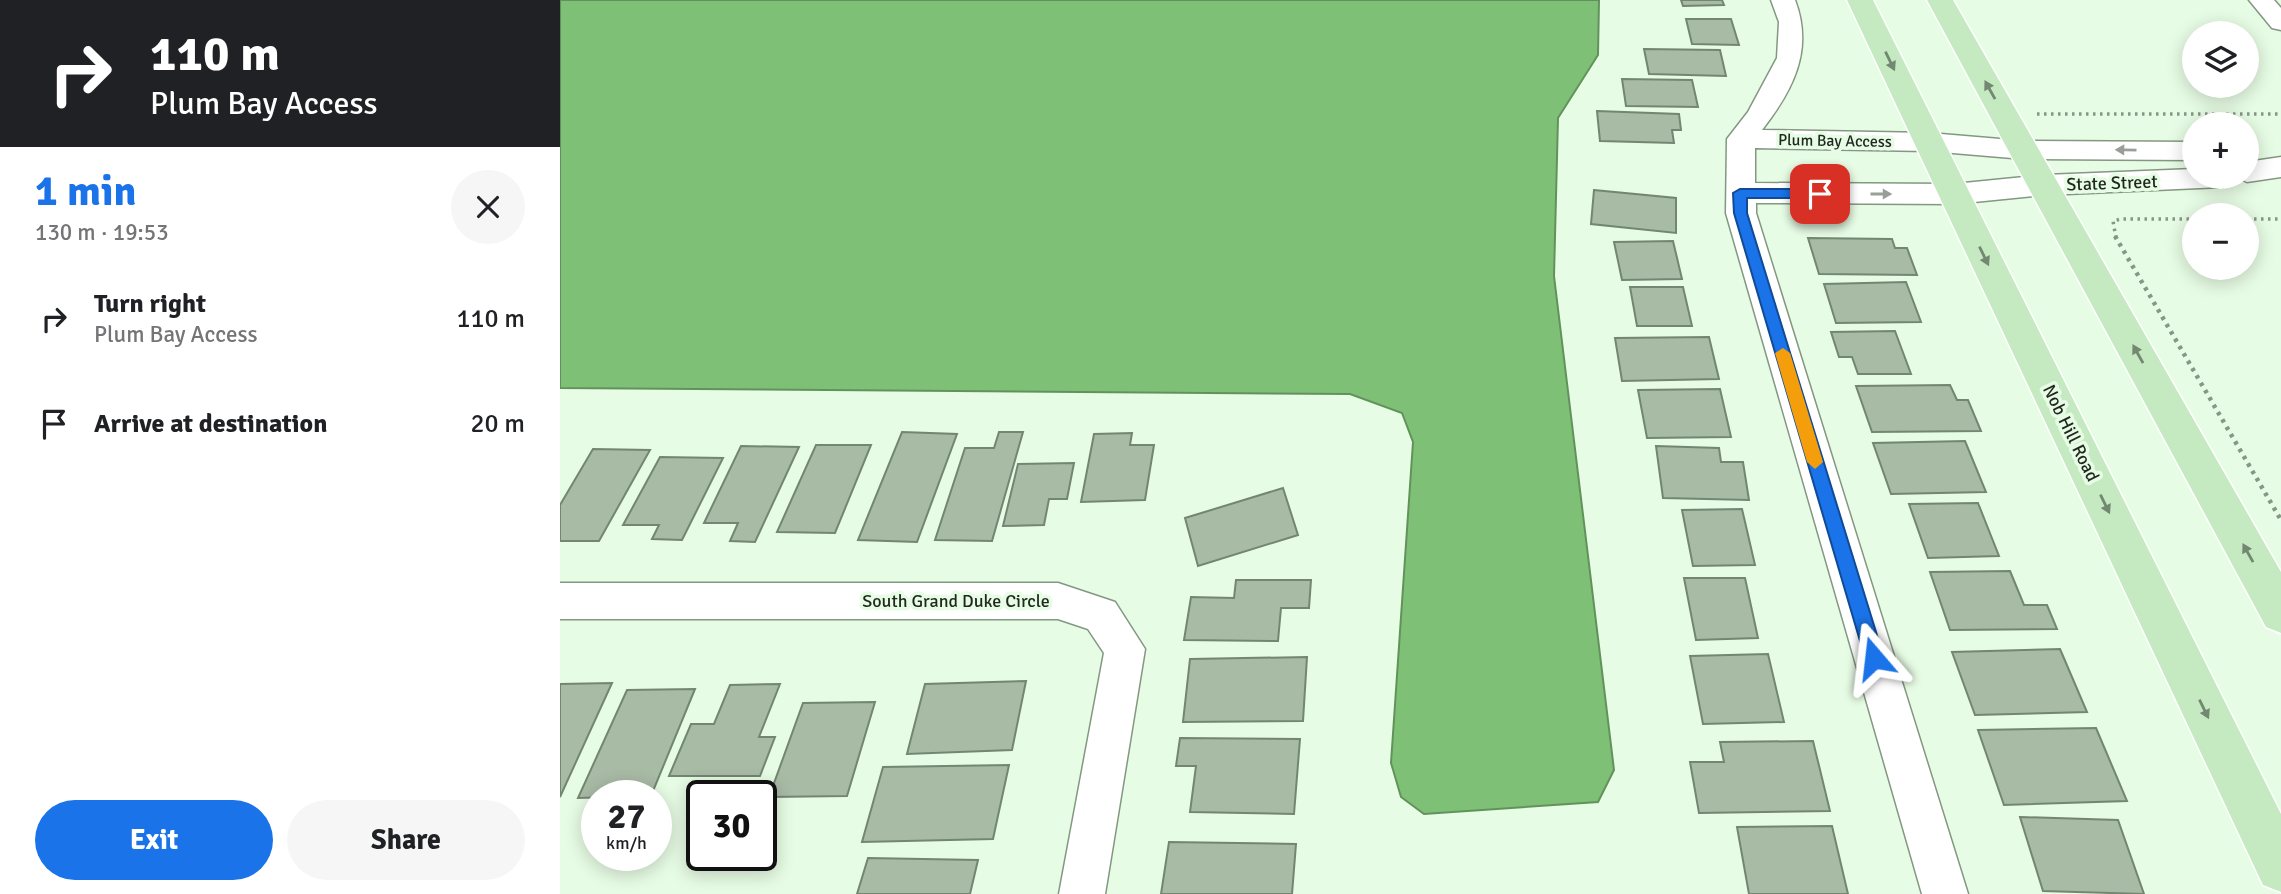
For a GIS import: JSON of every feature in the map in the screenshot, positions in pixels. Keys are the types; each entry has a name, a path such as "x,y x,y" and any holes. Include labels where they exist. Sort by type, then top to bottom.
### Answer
{"main road":[{"name":"Nob Hill Road","path":"1860,0 2281,867"},
{"path":"1940,0 2281,613"}],"street":[{"path":"1783,0 1791,22 1790,58 1759,116 1741,139 1741,213 1945,894"},
{"path":"2260,0 2281,23"},
{"name":"Plum Bay Access","path":"1741,139 1930,142 2024,150"},
{"name":"State Street","path":"2024,150 2182,151"},
{"path":"2259,160 2281,165"},
{"path":"2259,170 2281,165"},
{"name":"State Street","path":"1954,194 2045,185 2182,179"},
{"path":"1740,193 1954,194"},
{"name":"South Grand Duke Circle","path":"560,601 1058,601 1101,615 1125,649 1082,894"}],"path":[{"path":"2032,111 2043,116 2281,114"},
{"path":"2182,219 2113,221 2113,233 2281,520"},
{"path":"2259,219 2281,219"}],"shaded area":[{"path":"560,0 1599,0 1598,55 1558,118 1554,276 1614,770 1598,802 1424,814 1401,797 1391,763 1413,442 1402,413 1350,394 560,388"}],"building":[{"path":"1681,0 1722,0 1724,5 1683,6"},
{"path":"1686,19 1731,19 1739,45 1692,44"},
{"path":"1644,49 1720,50 1726,76 1649,74"},
{"path":"1622,79 1692,80 1698,107 1626,106"},
{"path":"1597,111 1679,114 1681,130 1672,130 1674,143 1600,141"},
{"path":"1594,190 1676,198 1676,233 1591,224"},
{"path":"1808,238 1892,239 1895,248 1907,248 1917,275 1819,274"},
{"path":"1673,241 1682,279 1622,280 1614,242"},
{"path":"1906,282 1921,322 1836,323 1824,284"},
{"path":"1630,287 1683,287 1692,326 1637,326"},
{"path":"1895,331 1911,374 1858,374 1852,357 1839,357 1831,332"},
{"path":"1709,337 1719,379 1622,381 1615,338"},
{"path":"1950,385 1957,400 1968,400 1981,431 1872,432 1856,386"},
{"path":"1720,389 1731,437 1647,438 1638,390"},
{"path":"902,432 957,434 917,542 858,540"},
{"path":"999,432 1023,432 992,541 935,540 965,448 994,448"},
{"path":"1132,433 1130,445 1154,445 1145,500 1081,502 1094,434"},
{"path":"1965,441 1986,492 1891,494 1873,443"},
{"path":"816,445 871,445 835,533 777,532"},
{"path":"741,446 799,447 755,542 730,541 738,523 704,523"},
{"path":"1656,446 1719,448 1721,462 1743,462 1749,500 1663,498"},
{"path":"593,449 650,450 599,541 560,541 560,505"},
{"path":"660,457 723,458 682,540 652,539 659,525 623,525"},
{"path":"1074,463 1067,499 1049,499 1044,525 1003,526 1018,464"},
{"path":"1283,488 1298,535 1198,566 1185,518"},
{"path":"1978,503 1999,556 1928,558 1909,504"},
{"path":"1742,509 1755,565 1693,566 1682,510"},
{"path":"2010,571 2024,605 2047,605 2057,629 1950,630 1930,572"},
{"path":"1684,578 1745,578 1758,638 1696,640"},
{"path":"1236,580 1311,580 1309,608 1281,608 1278,641 1184,640 1191,597 1234,598"},
{"path":"2060,649 2087,712 1975,715 1952,652"},
{"path":"1768,654 1784,722 1703,724 1690,656"},
{"path":"1307,657 1303,721 1183,722 1190,659"},
{"path":"1026,681 1012,750 907,754 925,684"},
{"path":"612,683 560,797 560,684"},
{"path":"780,684 759,737 775,737 760,776 669,776 691,724 714,724 730,685"},
{"path":"695,689 658,780 586,780 627,690"},
{"path":"875,702 847,796 777,797 775,780 803,703"},
{"path":"2096,728 2127,801 2004,805 1978,730"},
{"path":"1180,738 1300,739 1294,814 1190,812 1196,766 1176,766"},
{"path":"1813,741 1830,811 1699,813 1690,762 1724,762 1720,742"},
{"path":"1009,765 993,839 862,842 883,767"},
{"path":"2020,817 2118,820 2144,894 2043,891"},
{"path":"1832,826 1848,894 1749,894 1737,827"},
{"path":"1169,842 1296,844 1292,894 1161,894"},
{"path":"868,858 978,860 970,894 857,894"}],"slow traffic":[{"path":"1783,353 1815,462"}],"route":[{"path":"1820,194 1740,193 1741,213 1874,658"}]}
